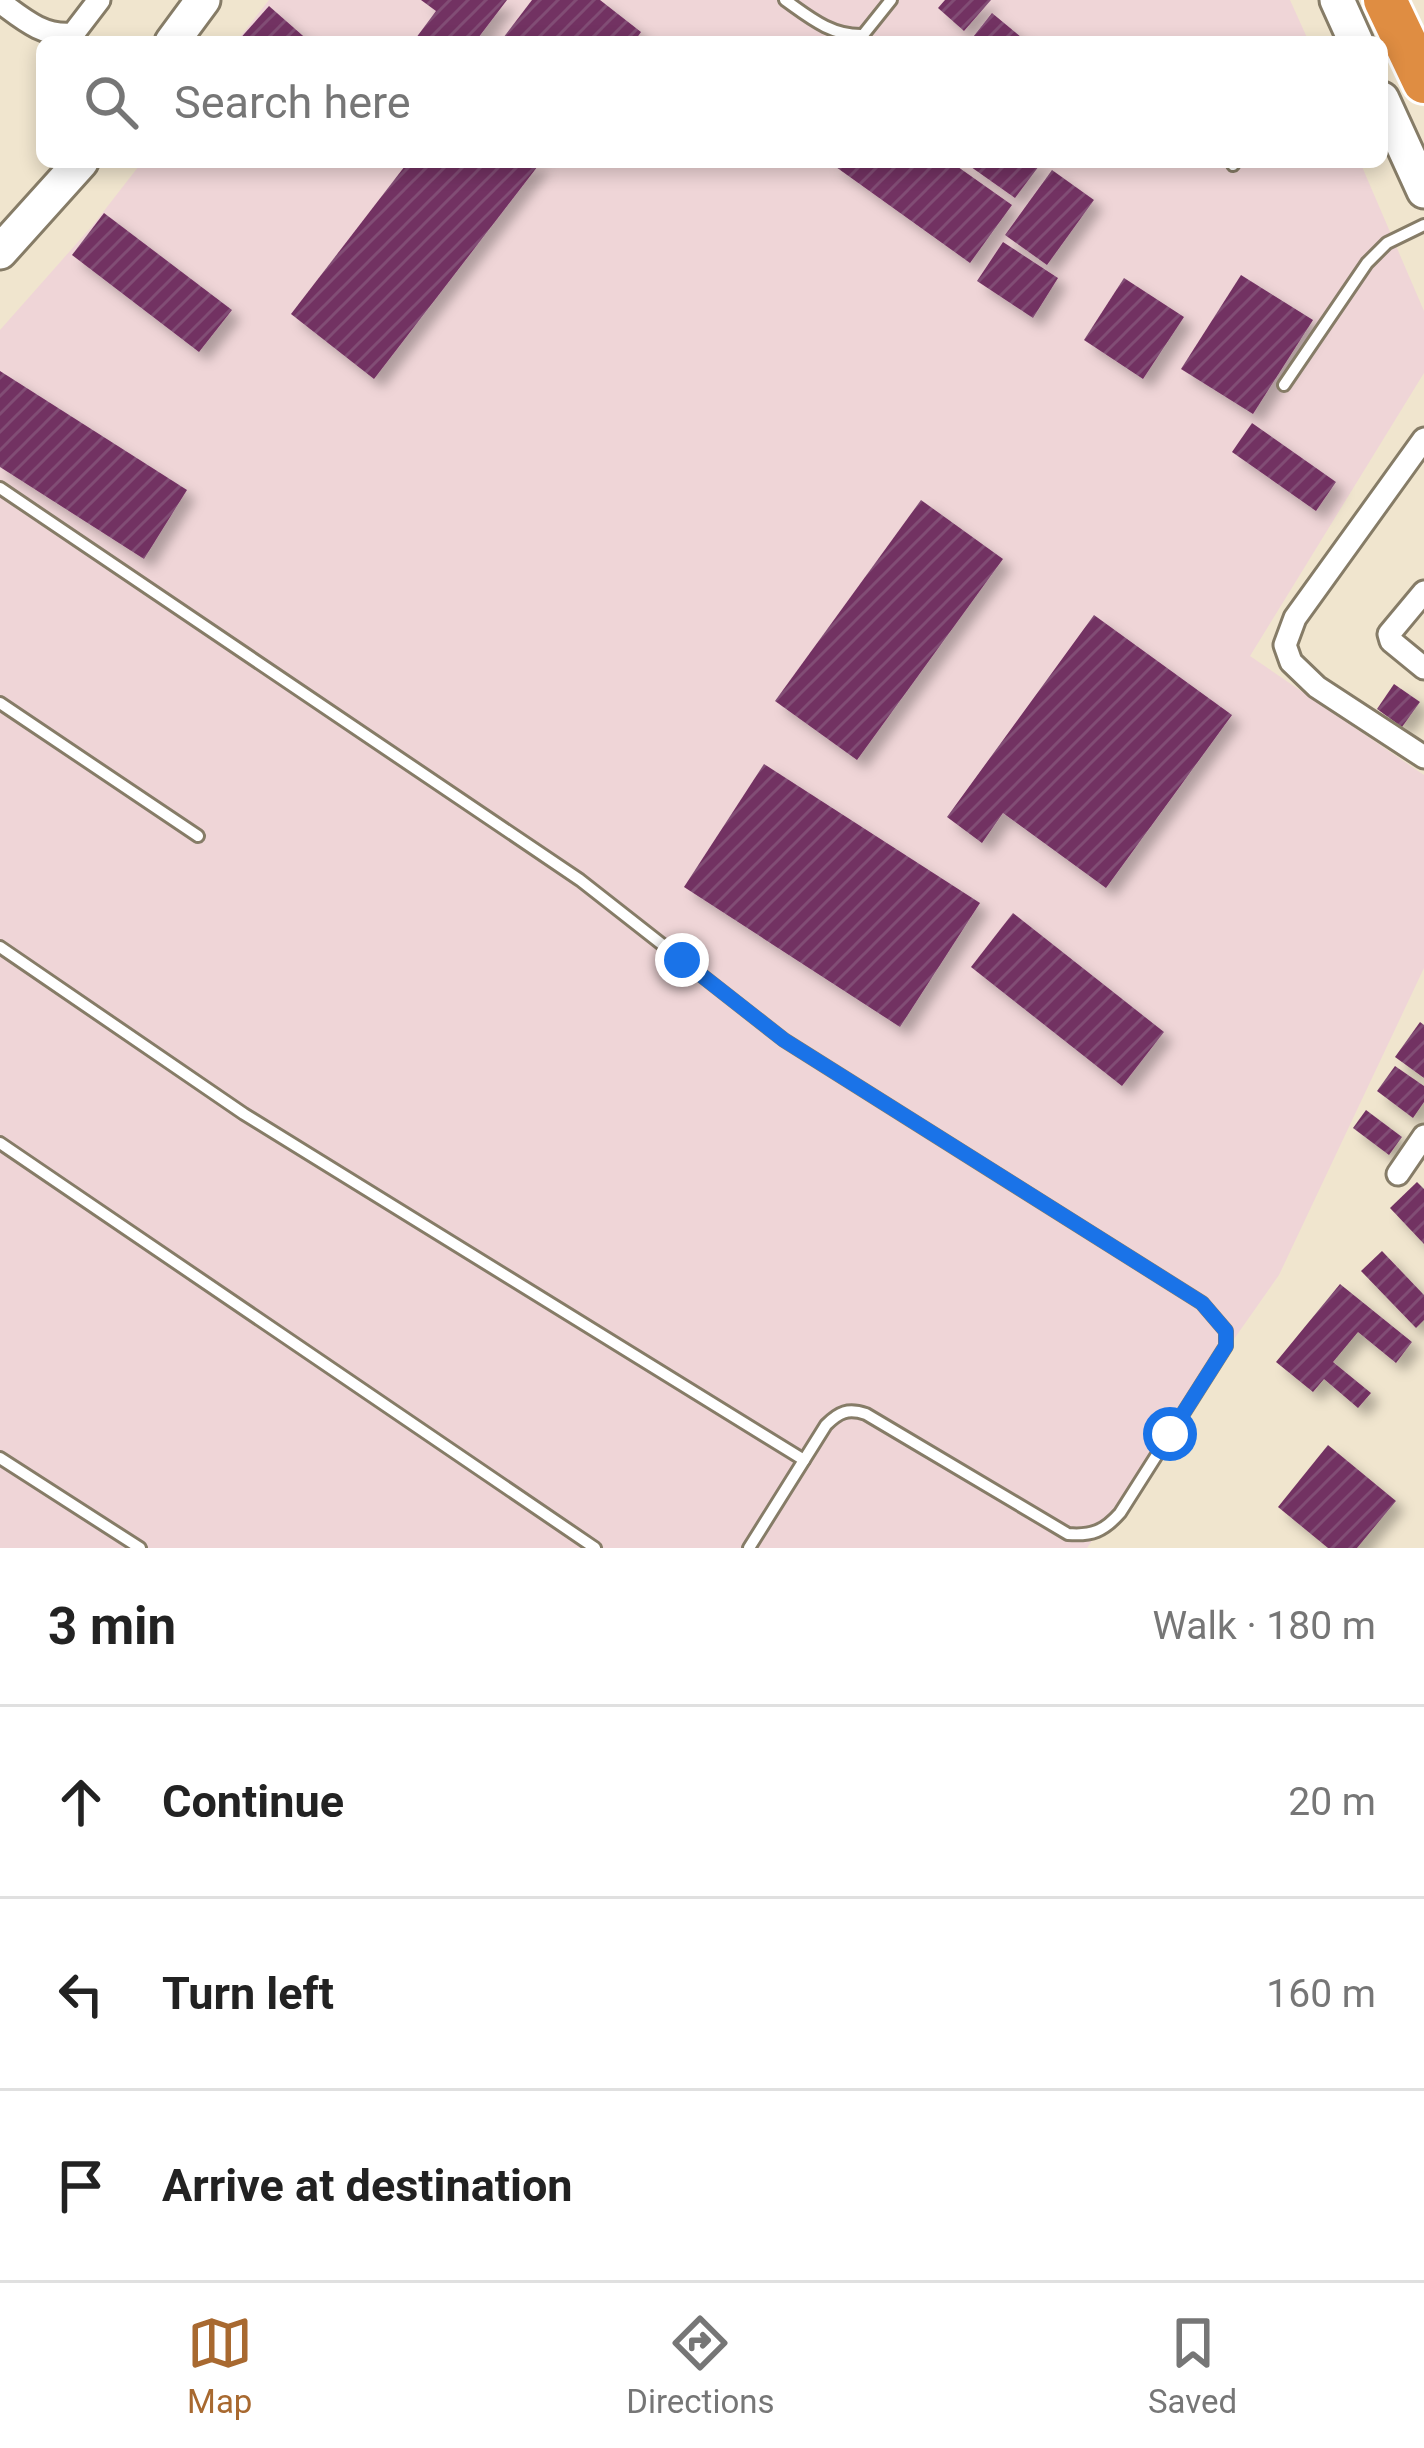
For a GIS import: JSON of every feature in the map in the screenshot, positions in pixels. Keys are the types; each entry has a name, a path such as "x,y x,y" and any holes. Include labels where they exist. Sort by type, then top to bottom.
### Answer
{"highway":[{"path":"1385,0 1424,82"}],"street":[{"path":"0,2 55,35 73,34 100,0"},
{"path":"176,36 203,0"},
{"path":"1337,0 1352,36"},
{"path":"1388,112 1424,191"},
{"path":"2,245 75,168"},
{"path":"1424,440 1295,618 1285,645 1291,662 1317,686 1424,757"},
{"path":"1424,592 1389,634 1390,641 1424,668"},
{"path":"1398,1174 1424,1136"}],"lane":[{"path":"785,0 823,26 850,35 862,34 891,0"},
{"path":"1284,385 1367,263 1387,243 1424,225"},
{"path":"0,488 580,880 784,1040 1202,1303 1226,1331 1226,1346 1120,1514 1105,1530 1085,1536 1068,1534 854,1410 842,1412 826,1425 749,1548"},
{"path":"0,703 198,836"},
{"path":"0,946 244,1114 804,1460"},
{"path":"0,1143 595,1548"},
{"path":"0,1458 140,1548"}],"shaded area":[{"path":"269,0 1290,0 1306,36 241,36"},
{"path":"137,168 1363,168 1424,311 1424,373 1250,656 1424,775 1424,968 1279,1275 1087,1548 0,1548 0,330"}],"building":[{"path":"421,0 507,0 480,36 417,36 436,11"},
{"path":"532,0 600,0 641,32 638,36 505,36"},
{"path":"945,0 991,0 964,31 938,8"},
{"path":"269,6 303,36 242,36"},
{"path":"992,13 1020,36 974,36"},
{"path":"403,168 536,168 374,379 291,314"},
{"path":"837,168 960,168 1012,205 970,263"},
{"path":"972,168 1038,168 1015,198"},
{"path":"1052,170 1094,200 1047,265 1005,235"},
{"path":"104,213 232,310 199,352 72,255"},
{"path":"1003,242 1058,278 1033,318 977,281"},
{"path":"1241,275 1313,320 1253,414 1181,369"},
{"path":"1124,278 1184,317 1143,379 1084,340"},
{"path":"0,371 187,490 144,559 0,467"},
{"path":"1252,423 1336,482 1316,511 1232,452"},
{"path":"921,500 1003,559 857,760 775,701"},
{"path":"1094,615 1232,715 1106,888 1003,813 982,843 947,817"},
{"path":"1394,684 1420,702 1402,727 1377,709"},
{"path":"764,764 980,903 900,1027 684,887"},
{"path":"1013,913 1164,1032 1122,1086 971,967"},
{"path":"1420,1022 1424,1025 1424,1078 1395,1057"},
{"path":"1395,1066 1424,1086 1424,1102 1413,1118 1377,1091"},
{"path":"1366,1110 1402,1137 1389,1155 1353,1128"},
{"path":"1417,1182 1424,1189 1424,1244 1390,1208"},
{"path":"1382,1251 1424,1295 1424,1320 1416,1328 1361,1271"},
{"path":"1340,1284 1412,1342 1396,1363 1358,1332 1333,1362 1371,1393 1358,1408 1324,1379 1313,1392 1276,1362"},
{"path":"1328,1445 1396,1501 1357,1548 1328,1548 1278,1507"}],"route":[{"path":"682,960 784,1040 1202,1303 1226,1331 1226,1346 1170,1434"}]}
